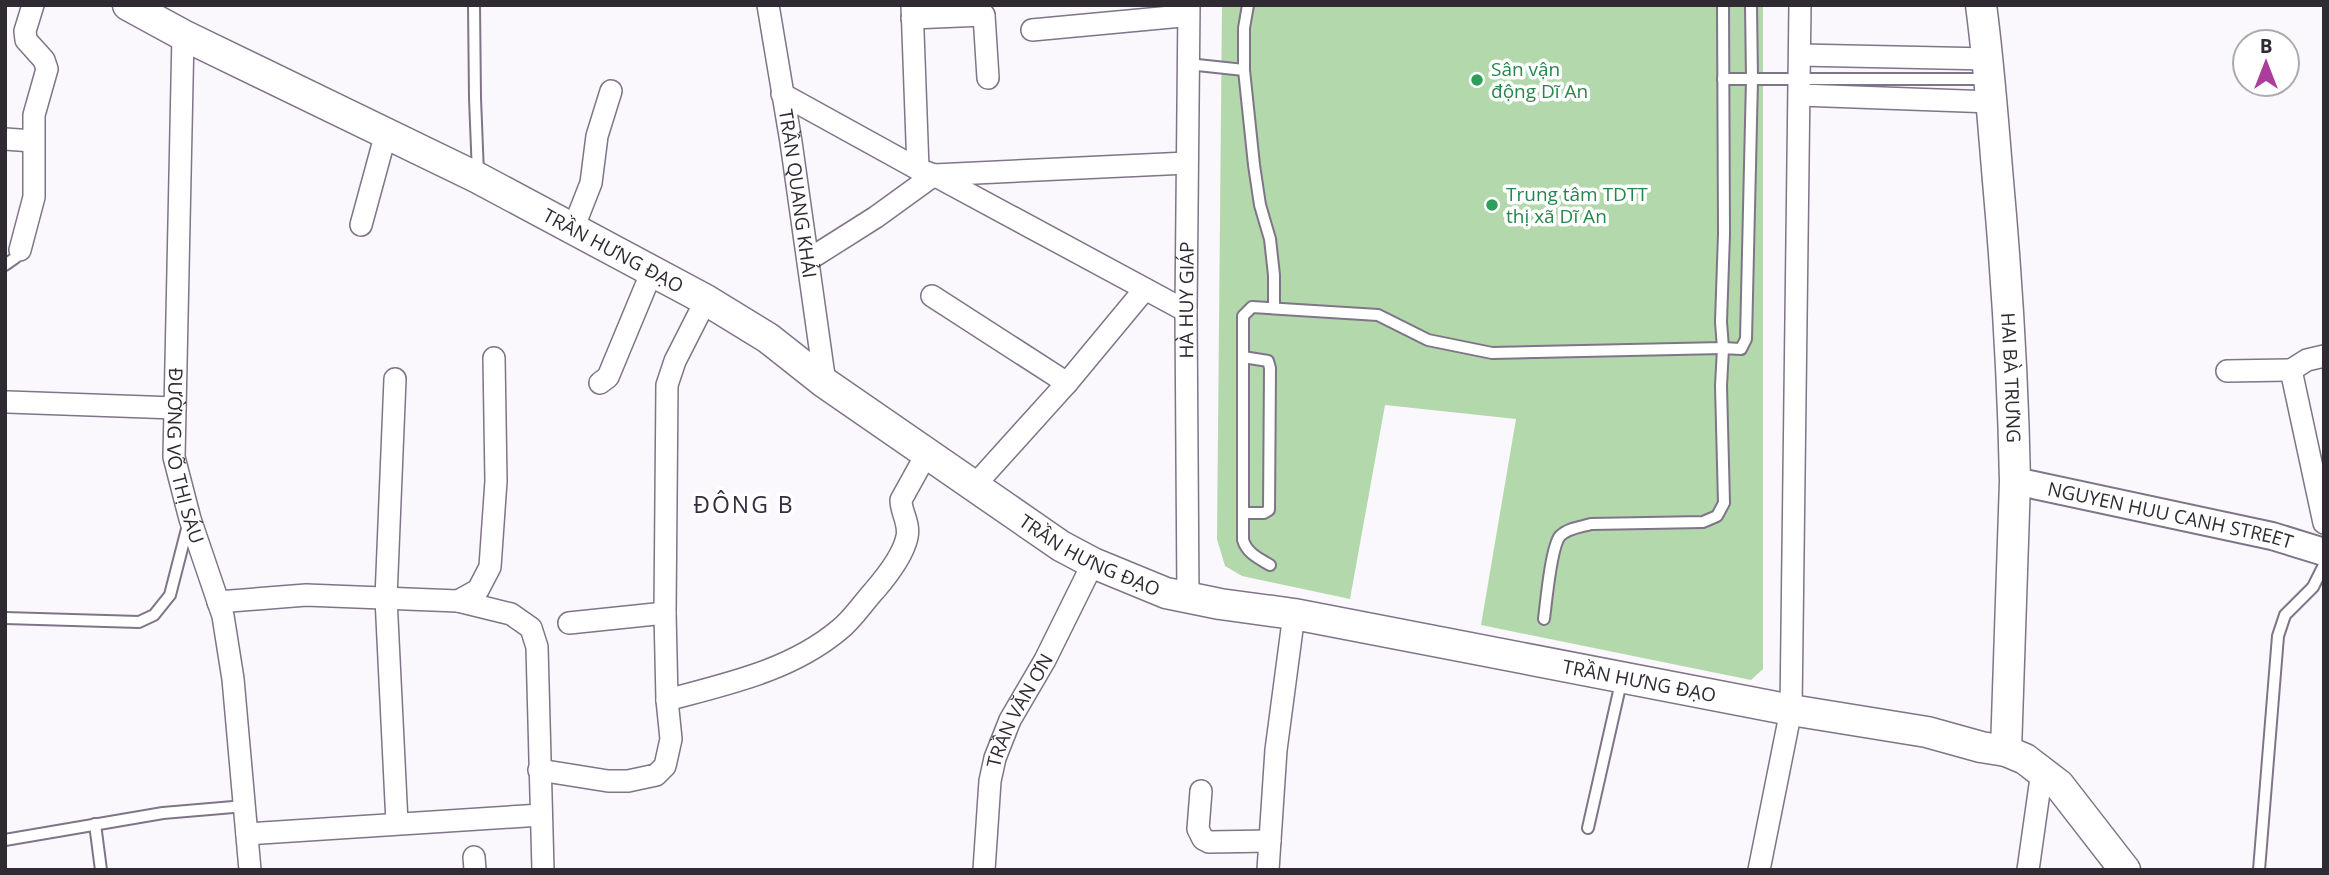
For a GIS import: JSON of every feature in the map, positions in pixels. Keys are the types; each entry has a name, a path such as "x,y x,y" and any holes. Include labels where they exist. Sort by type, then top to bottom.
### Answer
{"main road":[{"name":"TRẦN HƯNG ĐẠO","path":"128,5 175,23 478,178 706,300 768,338 825,383 1061,546 1093,563 1166,593 1188,598 1294,614 1791,710 1927,732 2006,751 2025,760 2059,785 2124,870"},
{"name":"HAI BÀ TRƯNG","path":"1981,5 2008,298 2015,481 2006,751"}],"street":[{"path":"13,258 34,197 34,115 47,69 44,60 26,40 25,31 33,5"},
{"name":"TRẦN QUANG KHẢI","path":"768,5 825,383"},
{"path":"1759,870 1791,710 1801,5"},
{"path":"926,172 912,11 984,10 988,78"},
{"path":"1032,30 1185,15"},
{"name":"HÀ HUY GIÁP","path":"1185,15 1188,64 1188,598"},
{"name":"ĐƯỜNG VÕ THỊ SÁU","path":"175,23 174,457 190,519 223,616 233,679 250,870"},
{"path":"1800,55 1990,80"},
{"path":"1800,86 1990,80"},
{"path":"573,229 591,183 597,136 611,91"},
{"path":"782,94 1186,312"},
{"path":"361,225 386,133"},
{"path":"5,139 33,141"},
{"path":"807,260 876,217 926,172 1187,163"},
{"path":"600,383 608,377 653,271"},
{"path":"974,486 1067,383 1145,289"},
{"path":"932,296 1067,383"},
{"path":"539,770 608,781 628,781 656,775 665,766 671,739 667,700 665,613 667,385 675,361 706,300"},
{"path":"2227,371 2291,370 2307,360 2324,356"},
{"path":"458,601 478,590 490,567 496,481 494,358"},
{"path":"2291,370 2324,523"},
{"path":"395,379 386,598 397,823"},
{"path":"8,402 175,408"},
{"path":"667,700 754,677 810,650 839,630 881,582 905,545 908,525 901,500 927,453"},
{"name":"NGUYEN HUU CANH STREET","path":"2015,481 2272,536 2324,552"},
{"name":"TRẦN VĂN ƠN","path":"984,870 990,780 995,758 1010,720 1045,660 1093,563"},
{"path":"218,602 306,595 458,601 511,614 531,628 537,647 542,870"},
{"path":"569,623 665,613"},
{"path":"1268,870 1276,750 1294,614"},
{"path":"2028,870 2042,771"},
{"path":"1201,791 1198,829 1203,839 1209,842 1270,841"},
{"path":"247,834 541,815"}],"lane":[{"path":"474,5 478,178"},
{"path":"1248,5 1244,28 1244,70 1256,179 1270,239 1274,307"},
{"path":"1544,619 1554,550 1560,537 1567,532 1591,524 1703,522 1717,516 1724,503 1721,386 1724,234 1723,5"},
{"path":"1270,565 1245,547 1243,540 1243,316 1251,307 1378,315 1428,340 1492,353 1741,349 1746,339 1752,79 1751,5"},
{"path":"1188,64 1244,70"},
{"path":"1723,79 1752,79 1800,86"},
{"path":"1243,357 1268,361 1270,368 1269,510 1264,513 1243,513"},
{"path":"5,618 139,622 154,615 170,595 190,519"},
{"path":"2259,870 2278,636 2284,615 2313,587 2324,565"},
{"path":"1587,828 1622,677"},
{"path":"5,840 163,813 245,806"},
{"path":"94,824 102,870"}],"green space":[{"name":"Trung tâm TDTT thị xã Dĩ An","path":"1222,5 1763,5 1763,669 1751,680 1481,625 1516,419 1385,405 1350,599 1242,576 1225,566 1217,539"}],"place":[{"name":"Sân vận động Dĩ An","path":"1477,80"},
{"name":"Trung tâm TDTT thị xã Dĩ An","path":"1492,205"}],"district":[{"name":"ĐÔNG B","path":"744,504"}]}
